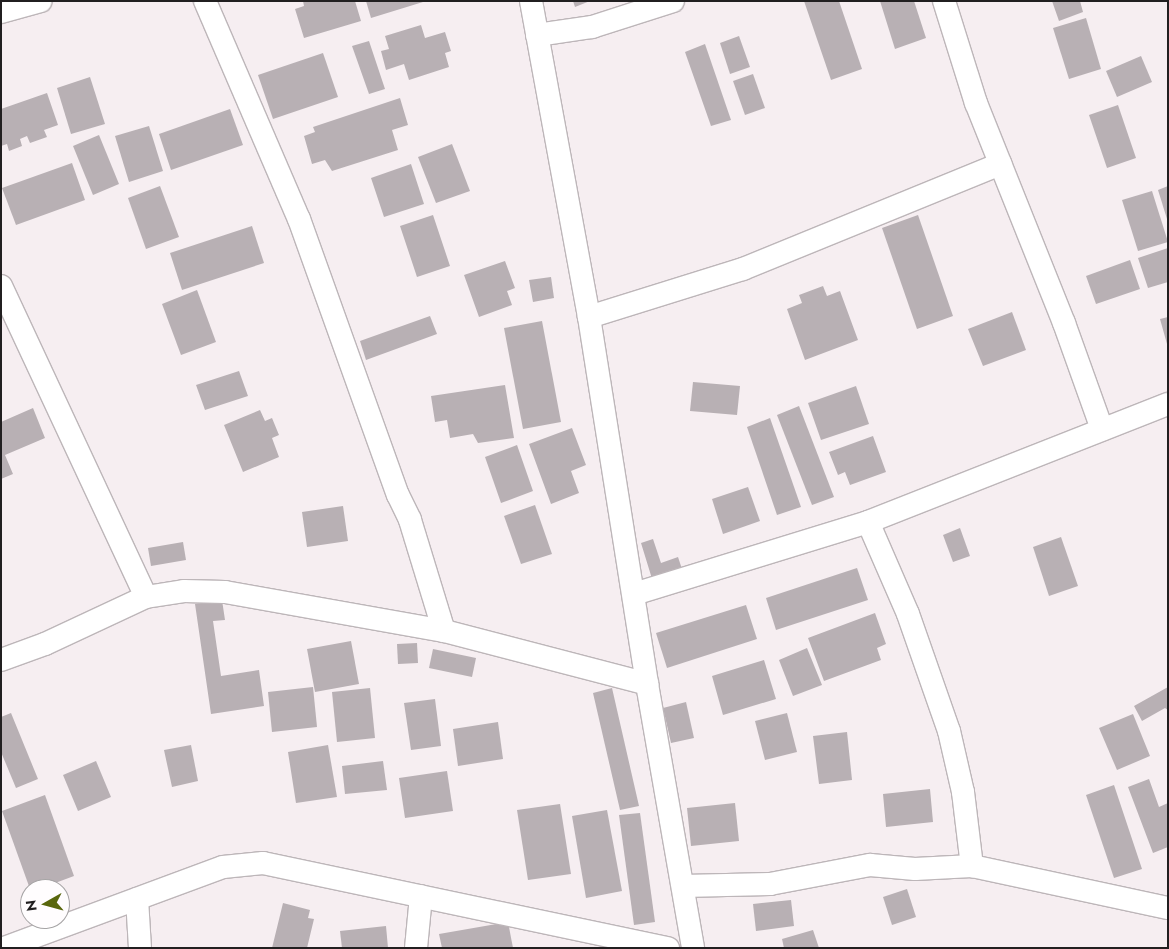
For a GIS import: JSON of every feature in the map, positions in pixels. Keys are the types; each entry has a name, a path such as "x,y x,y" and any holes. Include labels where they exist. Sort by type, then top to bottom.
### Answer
{"street":[{"path":"1,12 41,1"},
{"path":"205,1 299,219 410,520 444,631"},
{"path":"531,1 589,317 647,684 693,948"},
{"path":"537,35 592,27 674,1"},
{"path":"944,1 976,103 1064,323 1102,429"},
{"path":"589,317 743,269 1000,164"},
{"path":"1,286 146,597"},
{"path":"634,594 868,522 1168,404"},
{"path":"868,522 908,614 949,731 963,792 972,866"},
{"path":"1,660 45,644 146,597 184,591 225,592 444,631 647,684"},
{"path":"4,948 223,867 263,862 668,948"},
{"path":"683,886 770,884 856,866 894,865 915,869 972,866 1168,908"},
{"path":"416,948 421,896"},
{"path":"137,899 140,948"}],"building":[{"path":"303,1 355,1 361,21 304,38 295,9 304,6"},
{"path":"366,1 423,1 423,2 371,18"},
{"path":"573,1 590,1 575,7"},
{"path":"804,1 839,1 862,69 831,80"},
{"path":"880,1 914,1 926,38 895,49"},
{"path":"1052,1 1080,1 1083,12 1059,21"},
{"path":"1086,18 1101,69 1069,79 1053,28"},
{"path":"421,25 425,38 445,32 451,51 445,53 449,67 409,80 404,64 386,70 381,51 389,49 385,36"},
{"path":"739,36 750,67 730,74 720,43"},
{"path":"369,41 385,89 369,94 352,46"},
{"path":"705,44 731,120 711,126 685,52"},
{"path":"323,53 338,97 273,119 258,75"},
{"path":"1141,56 1152,82 1117,97 1106,71"},
{"path":"753,74 765,108 745,115 733,81"},
{"path":"90,77 105,124 71,134 57,88"},
{"path":"47,93 58,125 44,130 47,137 30,143 27,136 20,139 22,146 9,151 7,144 1,146 1,109"},
{"path":"400,98 408,125 392,130 398,150 332,171 325,160 312,164 304,136 315,132 313,127"},
{"path":"1118,105 1136,158 1107,168 1089,115"},
{"path":"230,109 243,145 171,170 159,134"},
{"path":"149,126 163,171 129,182 115,136"},
{"path":"99,135 119,184 93,195 73,146"},
{"path":"452,144 470,191 436,203 418,157"},
{"path":"72,163 85,200 16,225 2,188"},
{"path":"411,164 424,204 384,217 371,178"},
{"path":"160,186 179,237 146,249 128,198"},
{"path":"1168,186 1168,219 1167,219 1158,190"},
{"path":"1152,191 1168,242 1138,251 1122,200"},
{"path":"433,215 450,266 417,277 400,226"},
{"path":"918,215 953,316 917,329 882,228"},
{"path":"252,226 264,263 182,290 170,253"},
{"path":"1168,248 1168,282 1148,288 1138,258"},
{"path":"1130,260 1140,289 1096,304 1086,276"},
{"path":"505,261 515,288 507,291 512,305 479,317 464,275"},
{"path":"551,277 554,298 533,302 529,280"},
{"path":"823,286 827,296 840,291 858,340 805,360 787,309 802,303 799,295"},
{"path":"197,290 216,342 181,355 162,304"},
{"path":"1012,312 1026,350 983,366 968,329"},
{"path":"430,316 437,334 366,360 360,341"},
{"path":"1168,317 1168,344 1167,344 1160,319"},
{"path":"542,321 561,422 523,429 504,328"},
{"path":"239,371 248,396 205,410 196,385"},
{"path":"693,382 740,386 737,415 690,411"},
{"path":"505,385 514,438 478,443 473,434 450,438 447,420 435,422 431,396"},
{"path":"856,386 869,424 821,440 808,403"},
{"path":"799,406 834,497 812,505 777,415"},
{"path":"33,408 45,438 5,455 13,474 1,479 1,422"},
{"path":"260,410 265,421 272,418 279,435 272,438 279,457 243,472 224,425"},
{"path":"770,418 801,507 777,515 747,427"},
{"path":"572,428 586,465 571,471 579,493 551,504 529,444"},
{"path":"873,436 886,472 850,485 845,472 838,475 829,452"},
{"path":"517,445 533,491 501,503 485,457"},
{"path":"748,487 760,521 723,534 712,499"},
{"path":"535,505 552,554 521,564 504,516"},
{"path":"343,506 348,541 307,547 302,512"},
{"path":"960,528 970,556 953,562 943,535"},
{"path":"1061,537 1078,586 1049,596 1033,547"},
{"path":"653,539 661,563 678,557 683,572 653,582 641,543"},
{"path":"183,542 186,560 151,566 148,548"},
{"path":"857,568 868,600 776,630 766,598"},
{"path":"222,600 225,620 213,621 221,676 259,670 264,706 211,714 195,604"},
{"path":"746,605 757,639 667,668 656,633"},
{"path":"875,613 886,644 877,648 881,660 824,681 808,638"},
{"path":"351,641 359,684 315,692 307,649"},
{"path":"417,643 418,663 398,664 397,644"},
{"path":"807,648 822,685 793,696 779,660"},
{"path":"433,649 476,658 472,677 429,668"},
{"path":"764,660 776,699 723,715 712,676"},
{"path":"313,687 317,727 272,732 268,692"},
{"path":"1168,687 1168,710 1165,708 1142,721 1134,706"},
{"path":"370,688 375,738 337,742 332,692"},
{"path":"612,688 639,806 620,810 593,693"},
{"path":"435,699 441,746 411,750 404,703"},
{"path":"686,702 694,738 671,743 663,708"},
{"path":"11,713 38,779 16,788 1,752 1,717"},
{"path":"787,713 797,752 765,760 755,721"},
{"path":"1133,714 1150,756 1117,770 1099,728"},
{"path":"498,722 503,759 458,766 453,729"},
{"path":"847,732 852,780 819,784 813,736"},
{"path":"191,745 198,781 172,787 164,750"},
{"path":"328,745 337,797 296,803 288,752"},
{"path":"96,761 111,797 78,811 63,775"},
{"path":"383,761 387,790 345,794 342,766"},
{"path":"447,771 453,811 405,818 399,778"},
{"path":"1149,779 1159,807 1168,803 1168,847 1153,853 1128,787"},
{"path":"1114,785 1142,869 1114,878 1086,795"},
{"path":"930,789 933,822 886,827 883,794"},
{"path":"45,795 74,876 66,879 26,879 2,811"},
{"path":"735,803 739,841 691,846 687,808"},
{"path":"560,804 571,874 528,880 517,810"},
{"path":"607,810 622,891 586,898 572,816"},
{"path":"640,813 655,922 634,925 619,815"},
{"path":"907,889 916,917 892,925 883,897"},
{"path":"791,900 794,926 756,931 753,904"},
{"path":"283,903 310,910 308,918 314,919 307,948 272,948"},
{"path":"508,922 513,948 442,948 439,934"},
{"path":"386,926 388,948 342,948 340,931"},
{"path":"813,930 819,948 784,948 782,939"}]}
